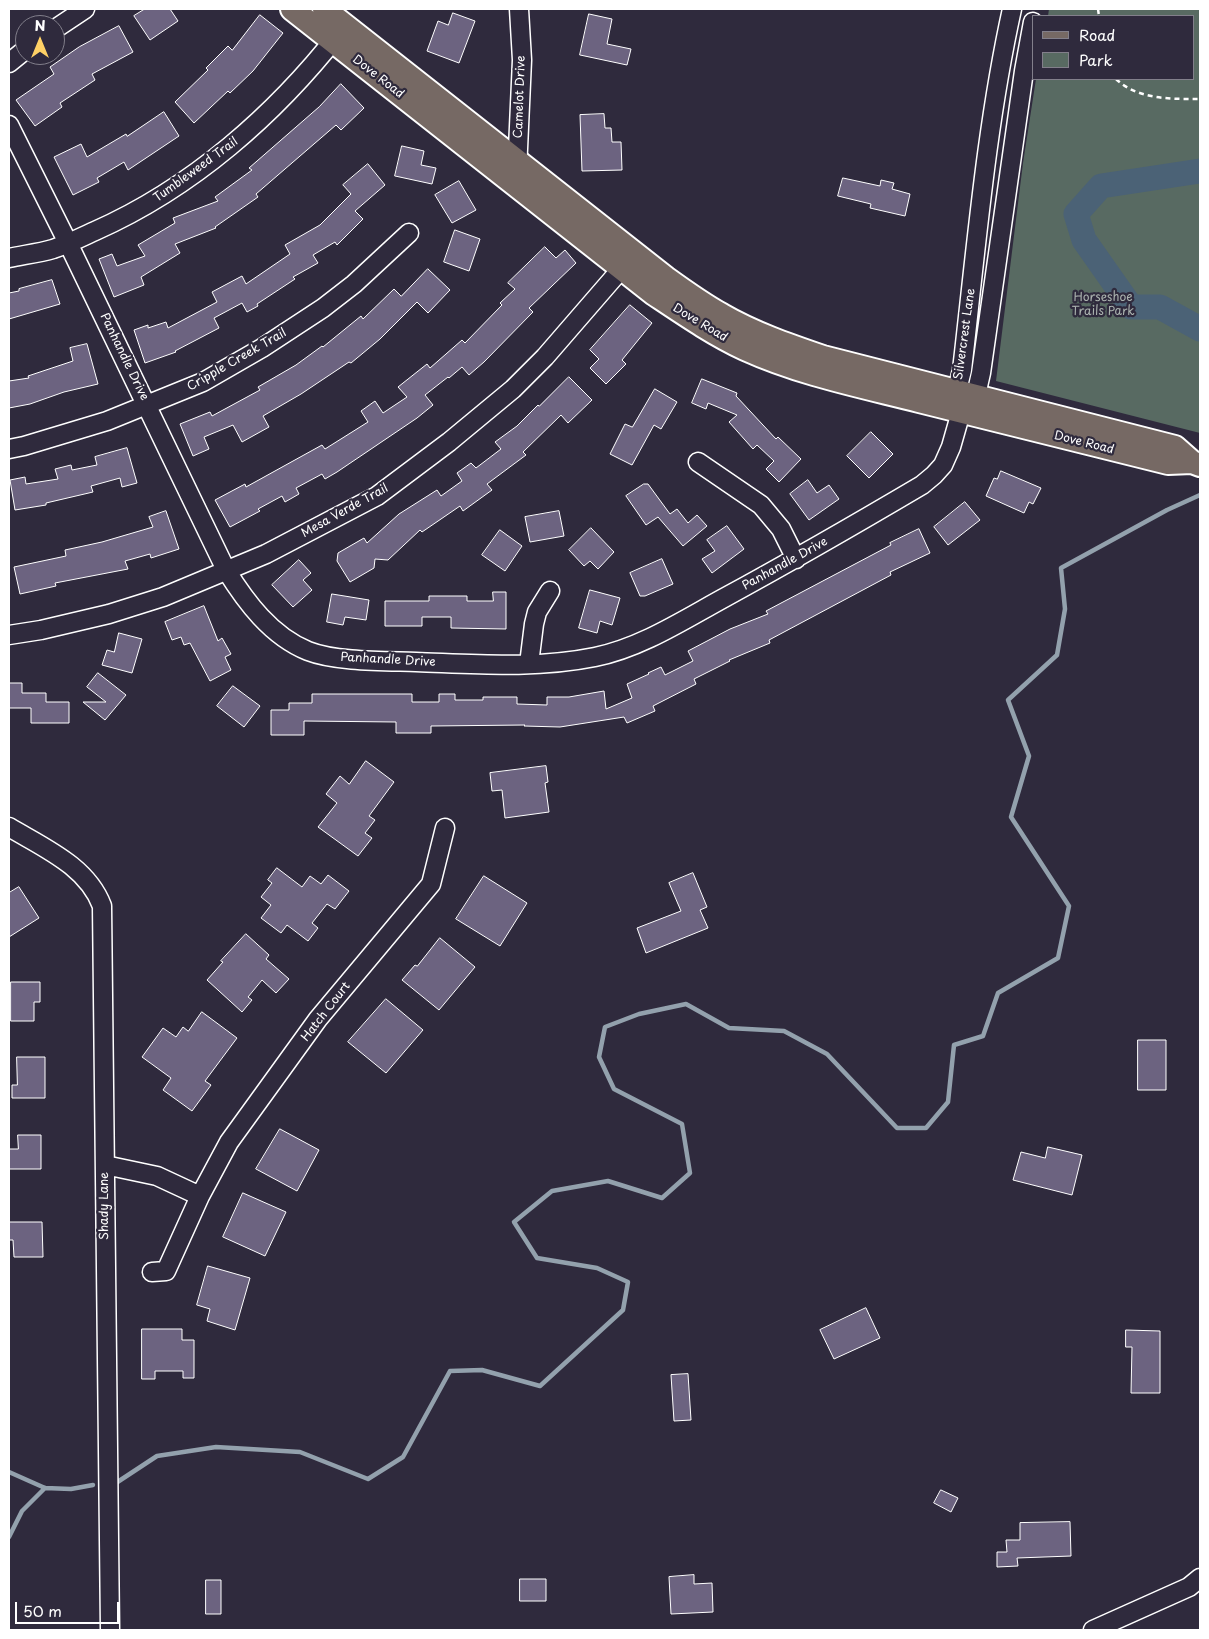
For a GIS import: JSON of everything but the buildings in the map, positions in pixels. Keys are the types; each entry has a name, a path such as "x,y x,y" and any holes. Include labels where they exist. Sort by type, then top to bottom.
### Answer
{"main road":[{"name":"Dove Road","path":"292,9 339,33 517,161 628,261 654,294 711,332 781,364 817,376 965,399 1168,463 1196,463"},
{"name":"Dove Road","path":"324,9 339,33 516,185 628,261"}],"street":[{"path":"65,22 85,9"},
{"name":"Camelot Drive","path":"516,185 522,60 519,9"},
{"name":"Silvercrest Lane","path":"965,399 962,370 981,205 1000,63 1012,9"},
{"name":"Silvercrest Lane","path":"965,399 981,373 1024,71 1032,27"},
{"name":"Tumbleweed Trail","path":"9,258 52,249 68,243 113,223 164,195 225,150 266,116 339,33"},
{"name":"Panhandle Drive","path":"9,125 148,405 226,570 255,611 273,629 291,643 309,652 365,660 506,665 567,662 596,657 623,649 666,630 796,559 922,485 934,476 943,465 951,447 965,399"},
{"name":"Cripple Creek Trail","path":"9,449 107,421 203,382 262,348 323,308 354,284 410,233"},
{"name":"Mesa Verde Trail","path":"9,635 41,630 109,614 163,597 266,554 377,496 449,442 513,389 545,357 628,261"},
{"path":"698,462 761,506 781,529 796,559"},
{"path":"529,664 537,612 550,591"},
{"name":"Shady Lane","path":"9,827 67,861 89,882 102,906 110,1630"},
{"name":"Hatch Court","path":"152,1272 166,1271 200,1196 229,1142 318,1019 431,884 445,828"},
{"path":"105,1165 157,1176 200,1196"},
{"path":"1093,1630 1189,1587 1200,1578"}],"path":[{"path":"1117,80 1131,90 1151,96 1165,99 1200,99"}],"green space":[{"name":"Horseshoe Trails Park","path":"1049,9 1200,9 1200,433 996,381 1023,163 1036,80 1194,80 1194,15 1048,15"}],"waterway":[{"path":"1200,171 1101,186 1076,214 1084,240 1131,307 1160,307 1200,329"},
{"path":"116,1483 157,1456 216,1447 300,1452 368,1479 403,1457 450,1371 482,1370 540,1386 623,1310 628,1282 597,1268 537,1258 514,1222 552,1191 608,1181 662,1198 690,1173 682,1124 614,1089 599,1057 605,1027 639,1014 686,1004 729,1028 784,1031 827,1054 897,1128 926,1128 948,1102 954,1045 983,1036 998,993 1058,958 1069,906 1011,817 1029,756 1008,700 1057,655 1065,609 1061,568 1167,510 1200,495"},
{"path":"9,1472 45,1488 71,1489 93,1485"},
{"path":"9,1537 22,1511 45,1488"}]}
